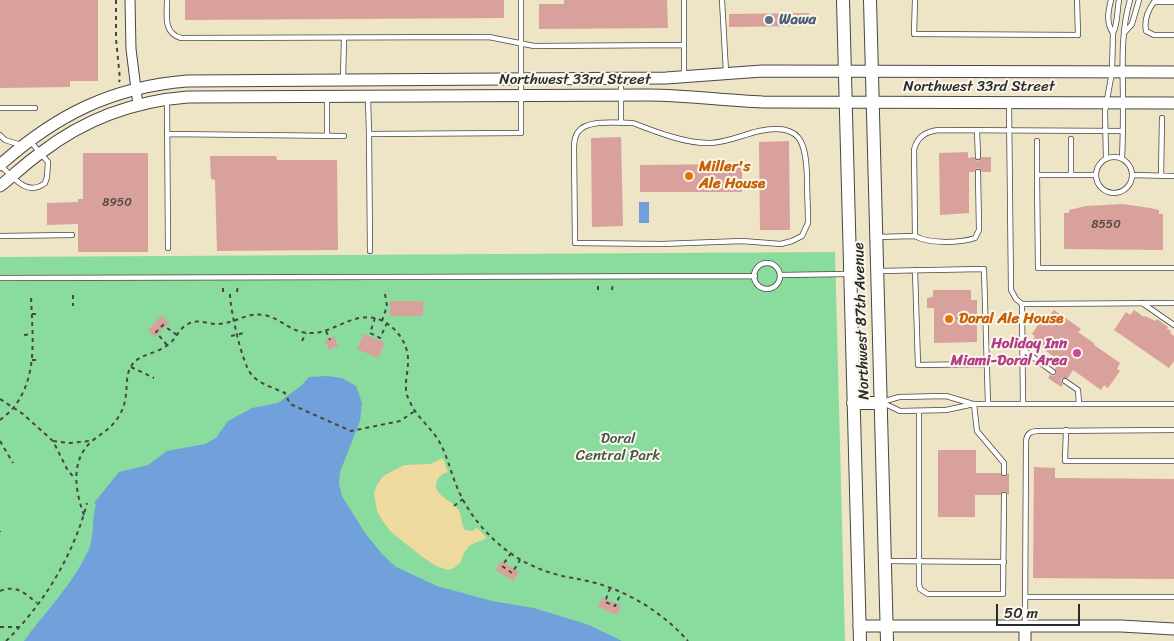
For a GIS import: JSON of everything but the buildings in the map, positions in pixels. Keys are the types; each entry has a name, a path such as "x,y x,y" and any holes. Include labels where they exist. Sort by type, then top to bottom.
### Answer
{"main road":[{"name":"Northwest 87th Avenue","path":"843,0 860,641"},
{"name":"Northwest 87th Avenue","path":"870,0 887,641"},
{"path":"853,403 881,402"}],"street":[{"path":"130,0 131,49 138,105"},
{"name":"Northwest 33rd Street","path":"0,165 52,124 77,110 107,97 136,89 192,80 621,78 684,77 726,72 845,70 1174,72"},
{"path":"349,79 362,86 368,96 373,88 395,79"},
{"name":"Northwest 33rd Street","path":"0,186 41,152 92,121 138,105 167,99 209,96 676,95 731,101 763,102 1174,103"},
{"path":"859,626 1134,626 1174,629"},
{"path":"1025,626 1026,641"}],"lane":[{"path":"167,0 167,27 177,37 494,37 534,46 684,45"},
{"path":"369,134 521,133 521,0"},
{"path":"684,0 684,77"},
{"path":"722,0 726,72"},
{"path":"915,0 914,34 1078,35 1078,0"},
{"path":"1111,0 1108,21 1109,28 1113,33"},
{"path":"1119,0 1116,27 1113,33 1117,72 1123,103 1122,158"},
{"path":"1106,159 1106,103 1117,72 1125,18 1130,0"},
{"path":"1124,32 1132,24 1140,0"},
{"path":"1174,2 1154,2 1149,10 1145,25 1146,30 1150,34 1174,35"},
{"path":"344,38 349,79"},
{"path":"621,78 621,123"},
{"path":"327,96 327,136"},
{"path":"368,96 370,251"},
{"path":"167,99 168,248"},
{"path":"1010,102 1011,290 1016,299 1022,304 1174,303"},
{"path":"0,108 35,108"},
{"path":"1161,176 1162,118"},
{"path":"621,123 633,124 691,141 709,143 729,141 763,130 783,130 794,133 803,144 806,156 808,224 806,232 797,239 781,244 742,241 662,244 575,244 574,148 576,134 580,129 595,124 621,123"},
{"path":"978,130 978,157"},
{"path":"915,236 914,155 916,141 922,135 934,131 1123,130"},
{"path":"167,134 344,136"},
{"path":"0,135 5,140 26,143 41,152 48,162 47,177 45,183 40,186 24,187 0,165"},
{"path":"1071,175 1072,139"},
{"path":"1037,141 1038,268 1174,268"},
{"path":"1122,158 1131,168 1132,175 1128,187 1117,193 1105,190 1100,186 1096,175 1100,163 1106,159 1122,158"},
{"path":"876,237 915,236 930,242 964,241 975,238 979,230 978,172"},
{"path":"1037,175 1096,175"},
{"path":"1132,175 1174,176"},
{"path":"0,236 72,235"},
{"path":"768,263 775,266 780,275 776,285 769,288 757,284 754,276 757,268 768,263"},
{"path":"878,271 984,269 988,404"},
{"path":"915,270 918,365 986,364"},
{"path":"780,275 850,274"},
{"path":"0,278 754,276"},
{"path":"1141,303 1174,325"},
{"path":"1022,304 1022,404"},
{"path":"1022,349 1053,372"},
{"path":"1066,381 1078,390 1079,404"},
{"path":"881,402 899,397 946,396 974,404"},
{"path":"881,402 900,411 946,410 974,404 1174,404"},
{"path":"974,404 977,431 1004,463 1004,473"},
{"path":"920,411 919,586 922,591 928,594 1003,594 1004,495"},
{"path":"1066,430 1066,461 1174,461"},
{"path":"1025,626 1027,435 1034,431 1174,430"},
{"path":"885,561 1004,562"},
{"path":"1025,597 1174,597"}],"path":[{"path":"116,0 119,82"},
{"path":"598,282 598,290"},
{"path":"612,282 612,290"},
{"path":"223,283 223,292"},
{"path":"237,292 238,283"},
{"path":"230,294 230,307 247,368 254,378 285,393 290,404 351,431 403,420 415,411"},
{"path":"382,321 387,306 385,294"},
{"path":"0,420 14,408 28,381 32,360 31,295"},
{"path":"73,295 74,306"},
{"path":"32,314 40,314"},
{"path":"84,514 76,487 82,452 92,441 110,428 122,410 126,397 127,376 131,367 143,356 168,346 183,326 192,322 220,324 252,315 263,315 278,320 294,330 318,333 353,319 361,317 375,318 387,324 401,337 407,350 408,361 405,388 409,401 440,444 463,499 484,529 511,554 521,560 551,573 610,588 645,605 661,616 688,641"},
{"path":"375,318 370,333 380,338 387,324"},
{"path":"168,346 156,332 163,325 177,335"},
{"path":"326,331 330,340"},
{"path":"231,336 244,332"},
{"path":"302,341 306,333"},
{"path":"24,335 32,334"},
{"path":"32,360 40,360"},
{"path":"131,367 154,378"},
{"path":"0,399 14,408 53,441 67,469 76,479"},
{"path":"0,441 13,463"},
{"path":"53,441 70,443 92,441"},
{"path":"454,506 463,499"},
{"path":"6,641 38,604 55,578 68,553 87,503"},
{"path":"511,554 502,566 512,573 521,560"},
{"path":"0,591 7,588 15,588 38,604"},
{"path":"610,588 605,602 615,606 621,592"},
{"path":"0,627 20,627"}],"green space":[{"name":"Doral Central Park","path":"835,252 845,641 0,641 0,257"}],"sand":[{"path":"443,458 448,472 442,475 436,483 437,490 457,508 465,530 472,531 477,528 487,538 470,545 460,563 448,570 436,566 421,556 390,531 377,511 374,493 383,476 404,465 430,464"}],"water":[{"path":"639,202 649,202 649,223 639,223"},
{"path":"327,376 342,378 356,386 362,403 360,421 340,472 339,484 342,496 365,533 382,554 396,567 437,586 492,601 534,608 589,625 622,641 24,641 76,574 92,539 96,504 94,503 119,472 148,465 167,451 205,444 216,438 228,421 252,408 278,403 301,386 309,377"}],"place":[{"name":"Wawa","path":"769,20"},
{"name":"Miller's Ale House","path":"689,176"},
{"name":"Doral Ale House","path":"949,319"},
{"name":"Holiday Inn Miami-Doral Area","path":"1077,353"}]}
